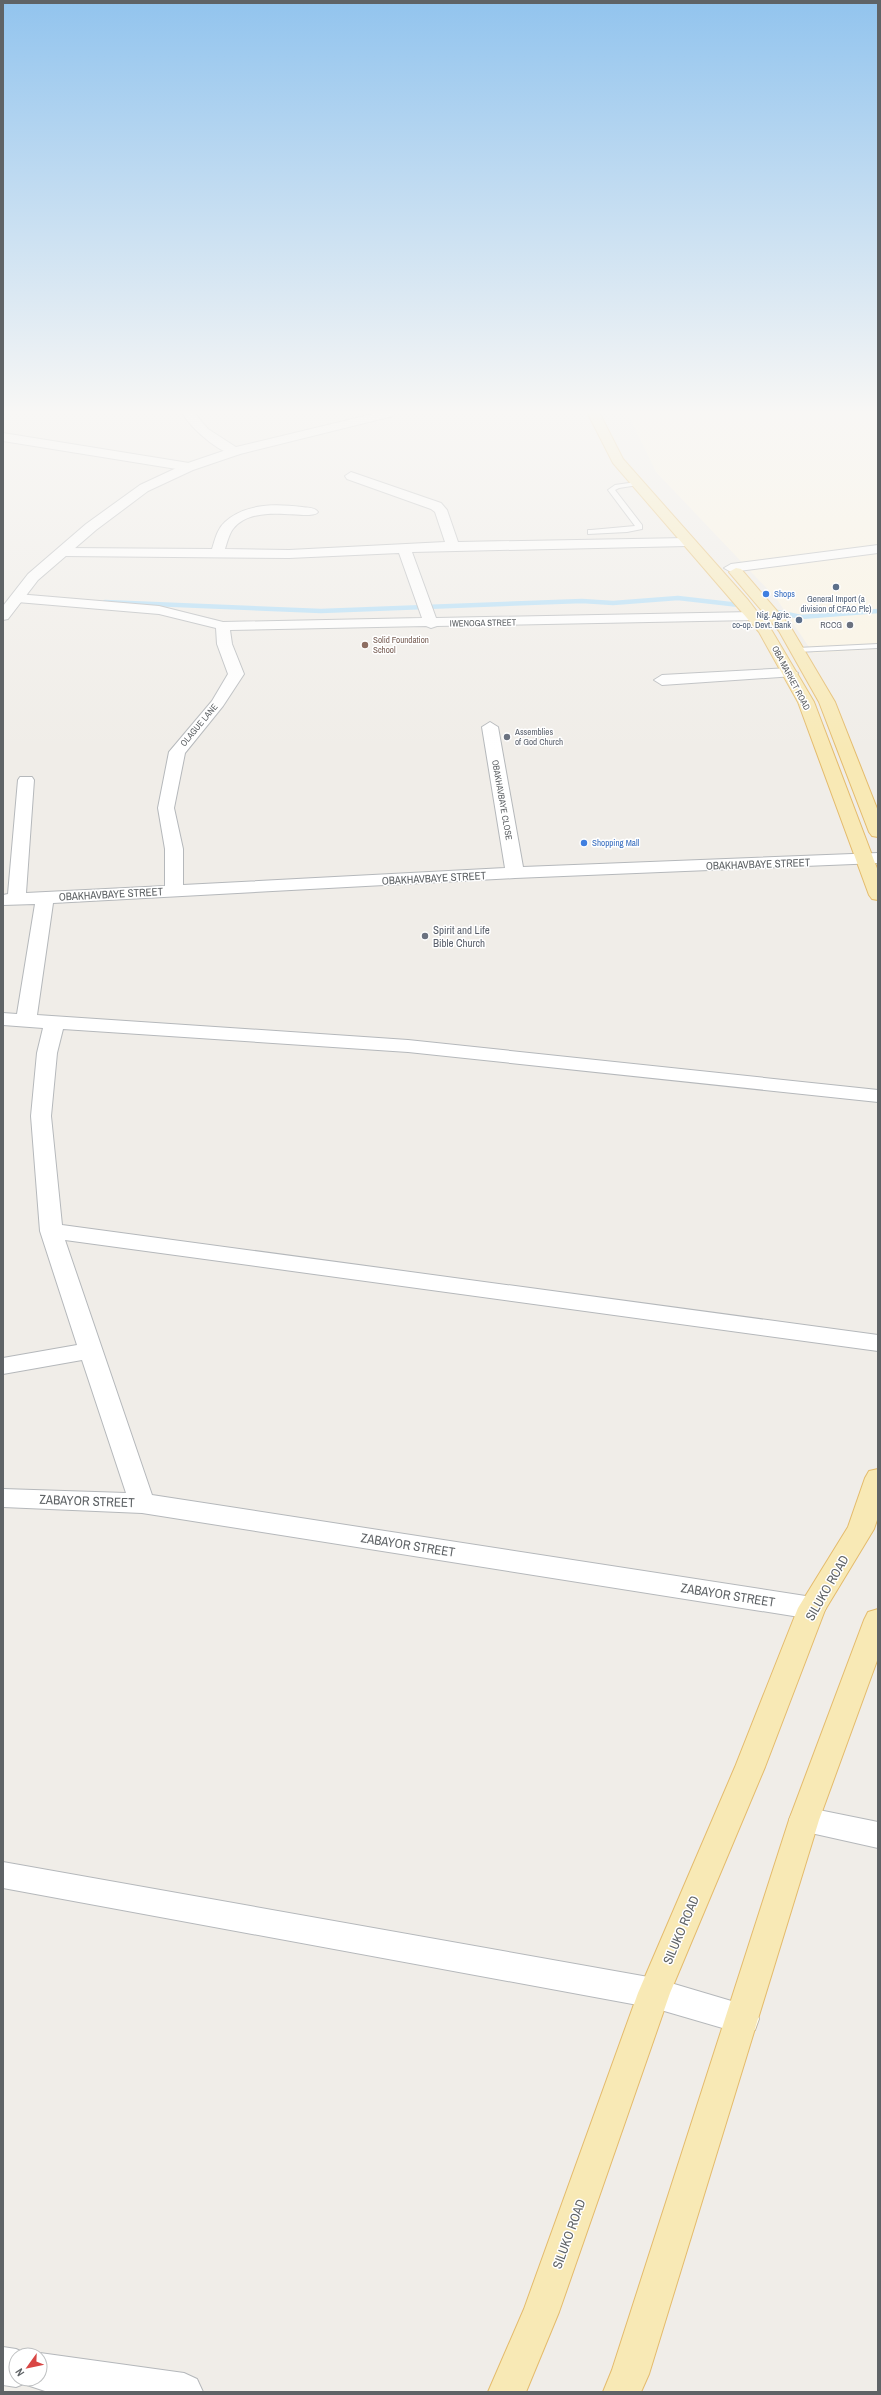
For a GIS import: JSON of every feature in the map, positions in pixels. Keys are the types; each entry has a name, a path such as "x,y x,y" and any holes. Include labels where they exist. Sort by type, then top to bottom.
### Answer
{"main road":[{"name":"OBA MARKET ROAD","path":"673,526 743,602 752,616 765,631 790,673 806,702 872,859 878,895"},
{"name":"OBA MARKET ROAD","path":"688,526 705,544 732,568 785,629 798,650 827,702 878,832"},
{"name":"SILUKO ROAD","path":"507,2392 541,2312 654,1993 750,1767 812,1608 861,1529 878,1478"},
{"path":"622,2392 630,2374 743,2019 804,1820 878,1620"}],"street":[{"path":"3,616 11,600 33,577 93,526"},
{"path":"217,554 228,526"},
{"path":"446,526 453,546"},
{"path":"63,552 296,554 453,546 687,542"},
{"path":"404,548 431,624"},
{"path":"732,568 878,549"},
{"name":"IWENOGA STREET","path":"11,600 159,610 222,632 431,624 752,616"},
{"name":"OLAGUE LANE","path":"174,891 174,849 166,808 177,752 218,703 236,674 233,661 222,632"},
{"path":"662,680 790,673"},
{"name":"OBAKHAVBAYE CLOSE","path":"490,727 515,873"},
{"path":"10,900 26,780"},
{"name":"OBAKHAVBAYE STREET","path":"10,900 515,873 872,859"},
{"path":"26,1021 45,898"},
{"path":"3,1019 54,1024 408,1046 878,1096"},
{"path":"54,1024 47,1053 41,1116 51,1231 142,1503"},
{"path":"51,1231 878,1342"},
{"path":"3,1366 92,1350"},
{"name":"ZABAYOR STREET","path":"3,1498 142,1503 812,1608"},
{"path":"804,1820 878,1835"},
{"path":"3,1875 654,1993 743,2019"},
{"path":"48,2373 184,2392"}],"lane":[{"path":"591,532 627,530 639,527 638,526"},
{"path":"798,650 878,646"}],"shaded area":[{"path":"707,526 878,526 878,649 813,653 776,598"}],"waterway":[{"path":"105,602 321,611 582,601 613,603 678,598 739,605"},
{"path":"768,610 801,617 878,611"}],"place":[{"name":"General Import (a division of CFAO Plc)","path":"836,587"},
{"name":"Shops","path":"766,594"},
{"name":"Nig. Agric. co-op. Devt. Bank","path":"799,620"},
{"name":"RCCG","path":"850,625"},
{"name":"Solid Foundation School","path":"365,645"},
{"name":"Assemblies of God Church","path":"507,737"},
{"name":"Shopping Mall","path":"584,843"},
{"name":"Spirit and Life Bible Church","path":"425,936"}]}
